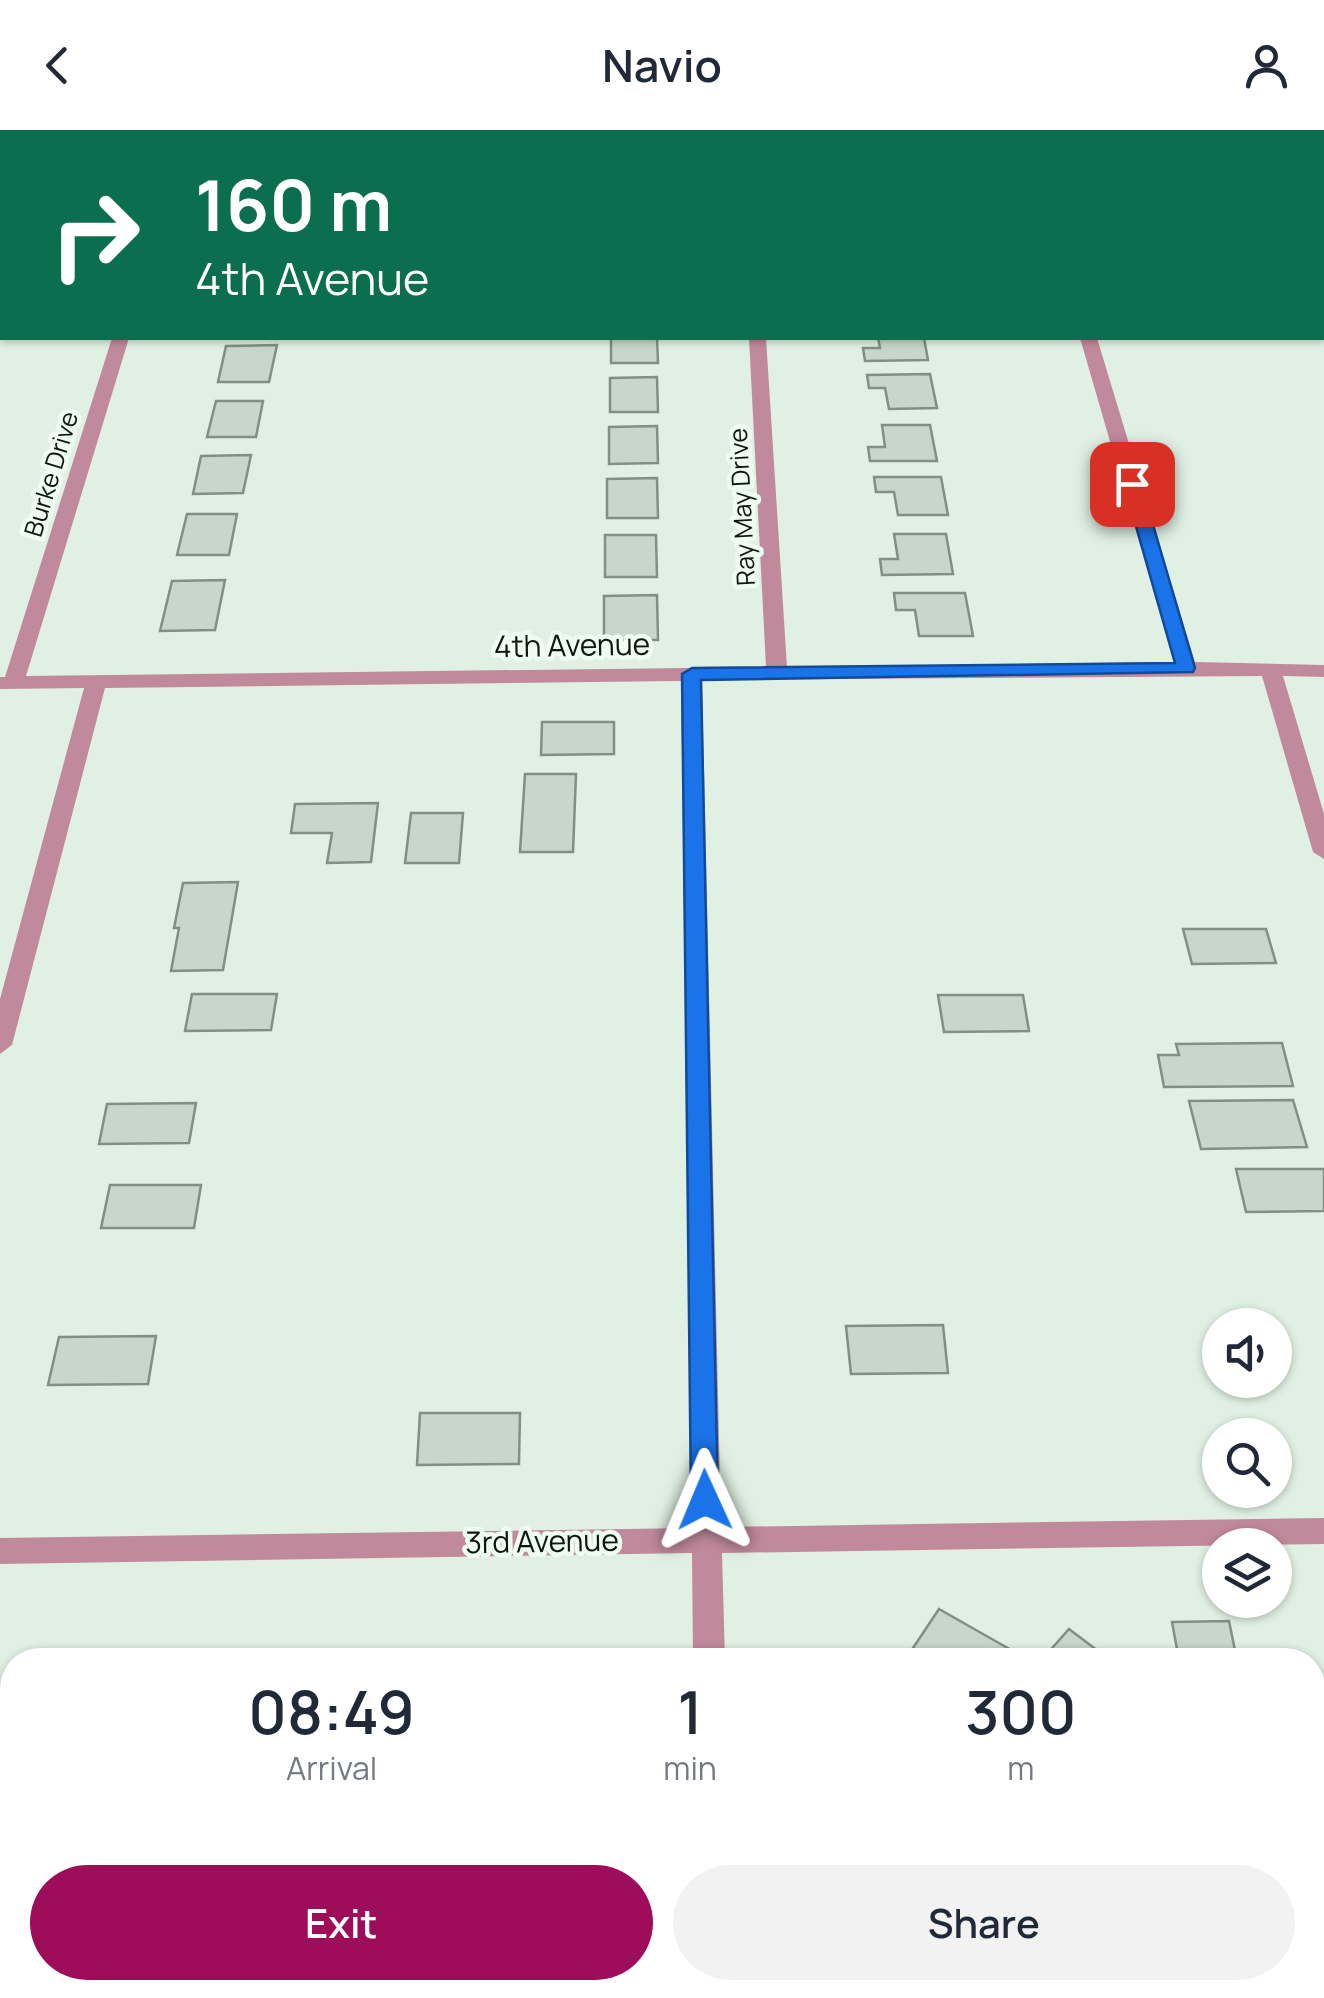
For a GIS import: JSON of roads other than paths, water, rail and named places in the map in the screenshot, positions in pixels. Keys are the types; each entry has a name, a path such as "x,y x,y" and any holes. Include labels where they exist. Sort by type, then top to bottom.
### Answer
{"street":[{"name":"Burke Drive","path":"6,683 119,340"},
{"name":"Ray May Drive","path":"757,340 777,673"},
{"path":"1091,340 1186,668"},
{"name":"4th Avenue","path":"6,683 1186,668 1324,671"},
{"path":"1271,672 1324,852"},
{"path":"692,674 709,1648"},
{"path":"0,1045 96,684"},
{"name":"3rd Avenue","path":"0,1551 1324,1531"}]}
